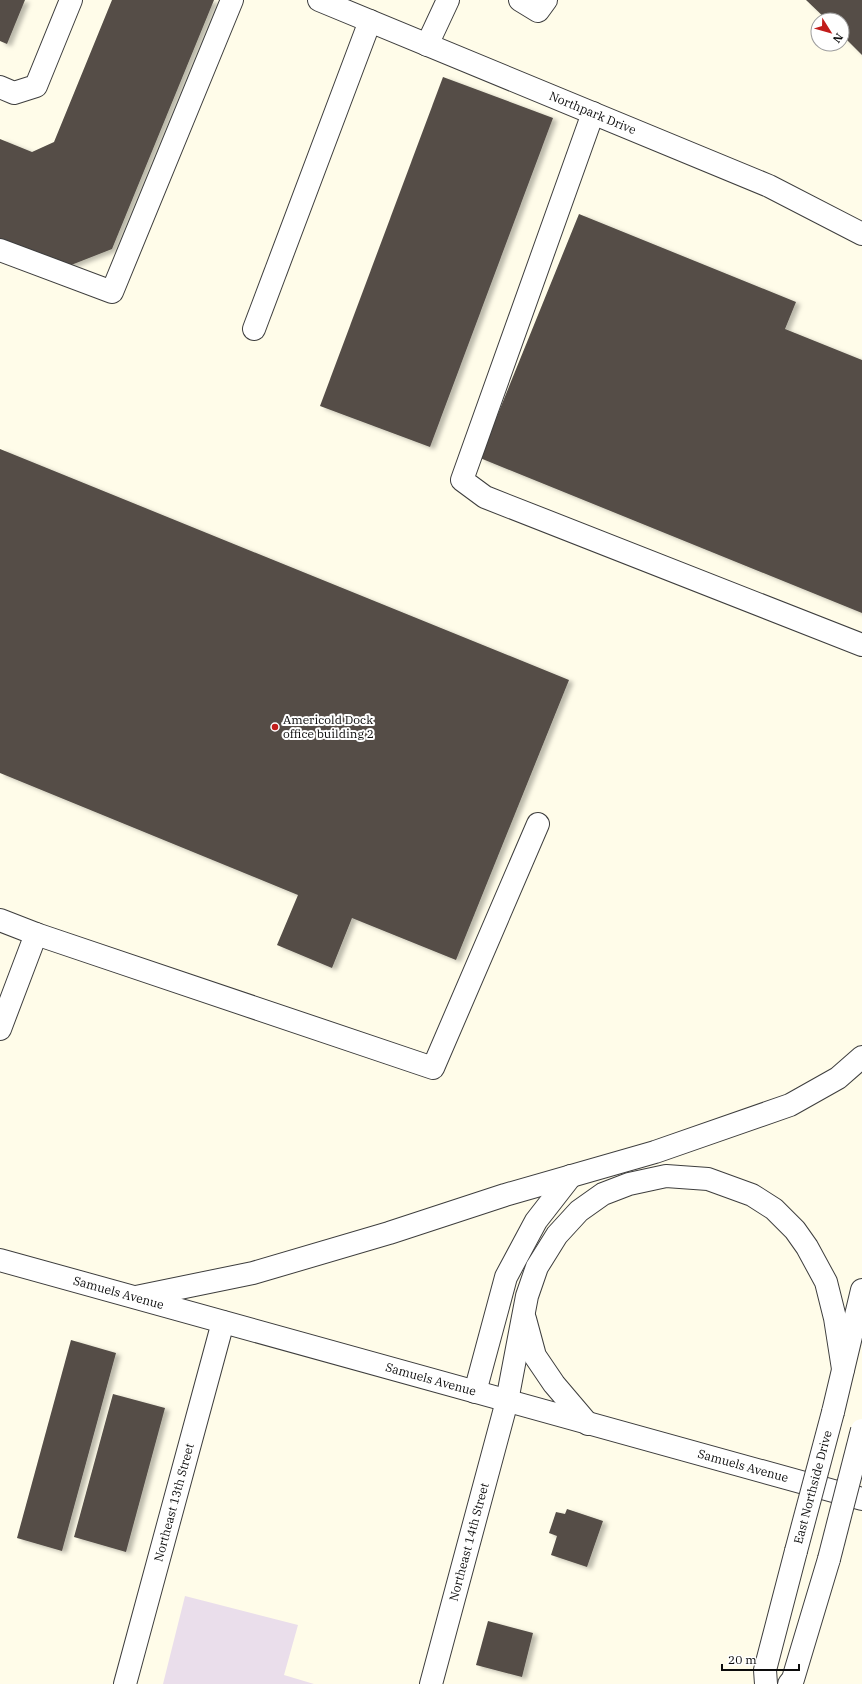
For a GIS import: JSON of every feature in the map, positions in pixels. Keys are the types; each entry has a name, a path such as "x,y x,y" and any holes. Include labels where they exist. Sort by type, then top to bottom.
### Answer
{"street":[{"path":"0,87 14,93 36,86 71,0"},
{"path":"0,250 112,292 232,0"},
{"name":"Northpark Drive","path":"319,0 769,186 862,234"},
{"path":"427,45 448,0"},
{"path":"520,0 538,10 546,0"},
{"path":"254,329 370,21"},
{"path":"593,113 462,480 485,497 862,645"},
{"path":"0,920 36,934 433,1068 538,824"},
{"path":"0,1030 36,934"},
{"path":"133,1297 253,1273 389,1233 505,1195 655,1152 790,1105 838,1078 862,1057"},
{"path":"475,1392 506,1277 536,1221 571,1176"},
{"name":"Northeast 14th Street","path":"431,1684 507,1401 527,1296 537,1267 557,1235 579,1211 603,1194 629,1184 666,1176 708,1179 752,1195 774,1209 795,1230 807,1247 826,1282 835,1318 843,1369"},
{"name":"Samuels Avenue","path":"0,1260 862,1499"},
{"name":"East Northside Drive","path":"766,1684 765,1670 833,1412 862,1290"},
{"path":"524,1315 535,1356 554,1384 588,1424"},
{"name":"Northeast 13th Street","path":"126,1684 223,1322"},
{"path":"789,1684 793,1679 829,1559 862,1430"}],"shaded area":[{"path":"185,1596 298,1625 284,1675 314,1684 163,1684"}],"building":[{"path":"0,0 25,0 7,44 0,41"},
{"path":"112,0 214,0 112,249 66,267 0,240 0,139 32,152 54,142"},
{"path":"806,0 862,0 862,55 850,43 850,12 819,12"},
{"path":"443,77 553,118 430,447 320,406"},
{"path":"579,214 796,302 785,329 862,360 862,613 480,458"},
{"name":"Americold Dock office building 2","path":"0,449 569,680 456,960 352,918 332,968 277,945 298,895 0,773"},
{"path":"71,1340 116,1353 62,1551 17,1538"},
{"path":"113,1394 165,1408 126,1552 74,1537"},
{"path":"567,1509 603,1521 587,1567 551,1555 557,1536 549,1533 556,1512 565,1514"},
{"path":"488,1621 533,1633 522,1677 476,1665"}],"place":[{"name":"Americold Dock office building 2","path":"275,727"}]}
